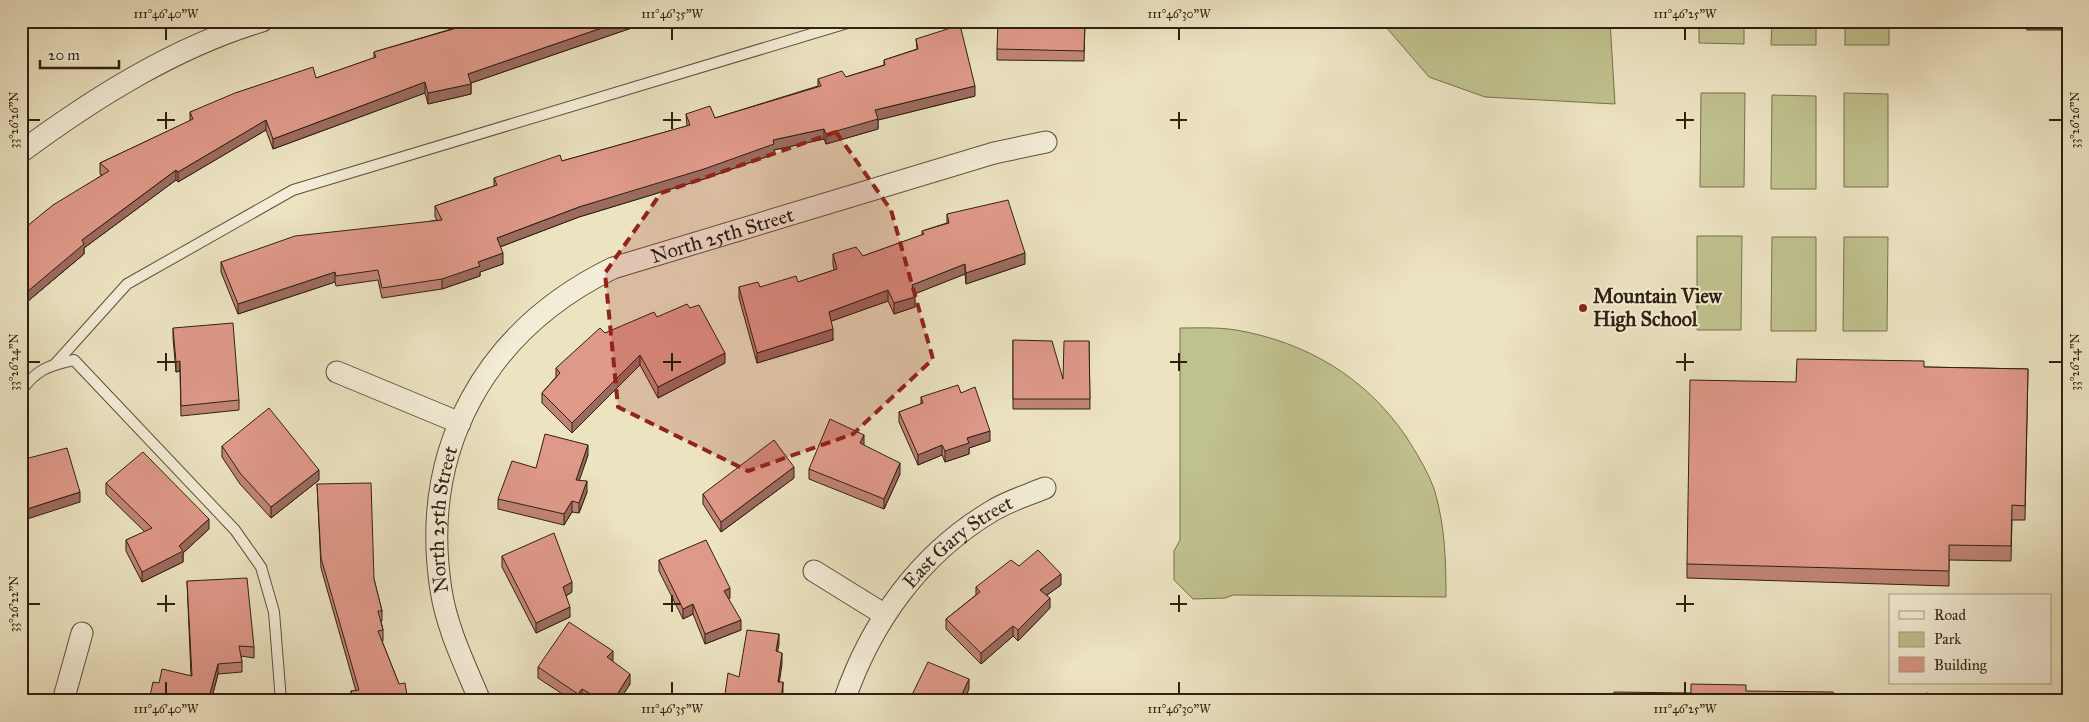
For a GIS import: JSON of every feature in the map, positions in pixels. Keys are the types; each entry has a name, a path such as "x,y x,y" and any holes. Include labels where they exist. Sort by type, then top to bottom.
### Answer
{"street":[{"path":"21,152 120,86 189,50 262,21"},
{"name":"North 25th Street","path":"480,701 449,624 441,591 437,523 441,487 448,454 460,423 485,375 511,341 534,318 586,281 614,268 994,153 1046,142"},
{"name":"North 25th Street","path":"338,372 460,423"},
{"name":"East Gary Street","path":"844,701 861,657 885,615 926,564 968,528 993,510 1045,488"},
{"path":"814,571 885,615"},
{"path":"63,701 82,633"}],"lane":[{"path":"55,364 128,284 293,190 854,21"},
{"path":"21,391 32,376 55,364 74,360 235,530 260,567 274,612 281,701"}],"highlighted area":[{"path":"836,132 891,210 933,359 853,434 748,471 618,407 605,273 661,193"}],"green space":[{"path":"1384,21 1610,21 1615,104 1485,97 1429,77 1386,27"},
{"path":"1699,21 1744,21 1744,44 1699,43"},
{"path":"1772,21 1816,21 1816,45 1771,45"},
{"path":"1845,21 1889,21 1889,45 1845,45"},
{"path":"1701,93 1745,93 1744,187 1700,187"},
{"path":"1844,93 1888,94 1888,187 1844,187"},
{"path":"1772,95 1816,96 1816,189 1771,189"},
{"path":"1697,236 1742,236 1741,330 1697,330"},
{"path":"1772,237 1816,237 1816,331 1771,331"},
{"path":"1844,237 1888,237 1887,331 1843,331"},
{"path":"1180,328 1236,330 1286,343 1332,365 1372,396 1405,435 1422,463 1435,492 1443,531 1446,597 1233,595 1225,598 1193,599 1174,580 1174,551 1180,540"}],"building":[{"path":"466,21 622,21 468,74 471,84 428,93 425,82 273,139 266,120 178,172 176,170 82,240 84,244 21,297 21,231 53,205 109,171 100,163 193,119 190,112 235,93 313,67 316,78 376,57 374,52 467,25"},
{"path":"998,21 1085,21 1084,51 997,49"},
{"path":"960,25 975,86 875,110 878,119 826,134 824,129 773,140 774,144 704,169 579,207 497,238 503,253 478,262 480,266 442,279 382,288 378,270 336,276 335,272 238,304 221,262 295,236 442,220 435,206 497,185 494,178 560,155 562,161 690,125 686,114 710,106 715,118 821,86 818,79 842,71 846,77 885,65 884,60 918,49 916,39"},
{"path":"1008,200 1025,253 966,273 965,264 912,285 915,297 894,303 888,290 829,312 833,329 757,353 739,287 758,282 760,287 796,276 798,282 837,269 833,254 856,247 863,256 924,234 922,231 949,223 947,214"},
{"path":"687,304 690,308 699,305 725,353 658,387 640,355 572,423 542,393 560,373 556,368 600,328 605,333 654,312 657,317"},
{"path":"233,323 239,400 181,406 180,361 176,362 173,328"},
{"path":"1013,340 1052,341 1063,379 1064,341 1089,341 1090,399 1013,399"},
{"path":"1797,359 1924,361 1924,367 2028,369 2025,506 2012,505 2011,546 1949,545 1949,571 1687,564 1690,380 1796,382"},
{"path":"958,385 961,393 975,387 990,431 967,438 969,443 945,451 942,445 918,455 899,412 923,403 921,397"},
{"path":"269,408 319,470 271,507 240,473 222,446"},
{"path":"830,419 864,435 860,443 900,463 884,499 809,469"},
{"path":"545,434 588,445 576,480 587,481 579,503 572,501 564,514 498,499 512,461 536,468"},
{"path":"774,440 794,467 721,522 703,494"},
{"path":"67,448 80,492 21,511 21,460"},
{"path":"143,452 209,519 179,546 183,551 142,572 126,540 152,528 106,483"},
{"path":"371,483 374,579 382,611 378,611 383,630 378,631 399,684 405,683 408,701 354,701 351,691 359,690 321,558 317,484"},
{"path":"554,533 572,582 563,587 570,607 536,623 502,556"},
{"path":"706,540 730,588 724,591 741,620 705,634 693,604 683,609 659,560"},
{"path":"1038,550 1061,574 1040,590 1050,598 1018,630 1013,626 981,653 946,619 980,592 976,587 1011,560 1019,566"},
{"path":"247,578 254,647 239,646 242,662 218,664 208,701 149,701 153,682 159,683 162,669 192,676 187,581"},
{"path":"569,622 613,651 607,657 630,674 613,701 603,701 582,689 578,694 538,667"},
{"path":"747,630 779,634 776,651 782,653 778,682 783,682 781,701 724,701 728,673 739,677"},
{"path":"928,662 969,679 959,701 909,701"},
{"path":"1691,684 1746,685 1746,691 1833,692 1836,699 1897,699 1928,693 1931,701 1614,701 1614,692 1691,693"}],"place":[{"name":"Mountain View High School","path":"1583,308"}]}
